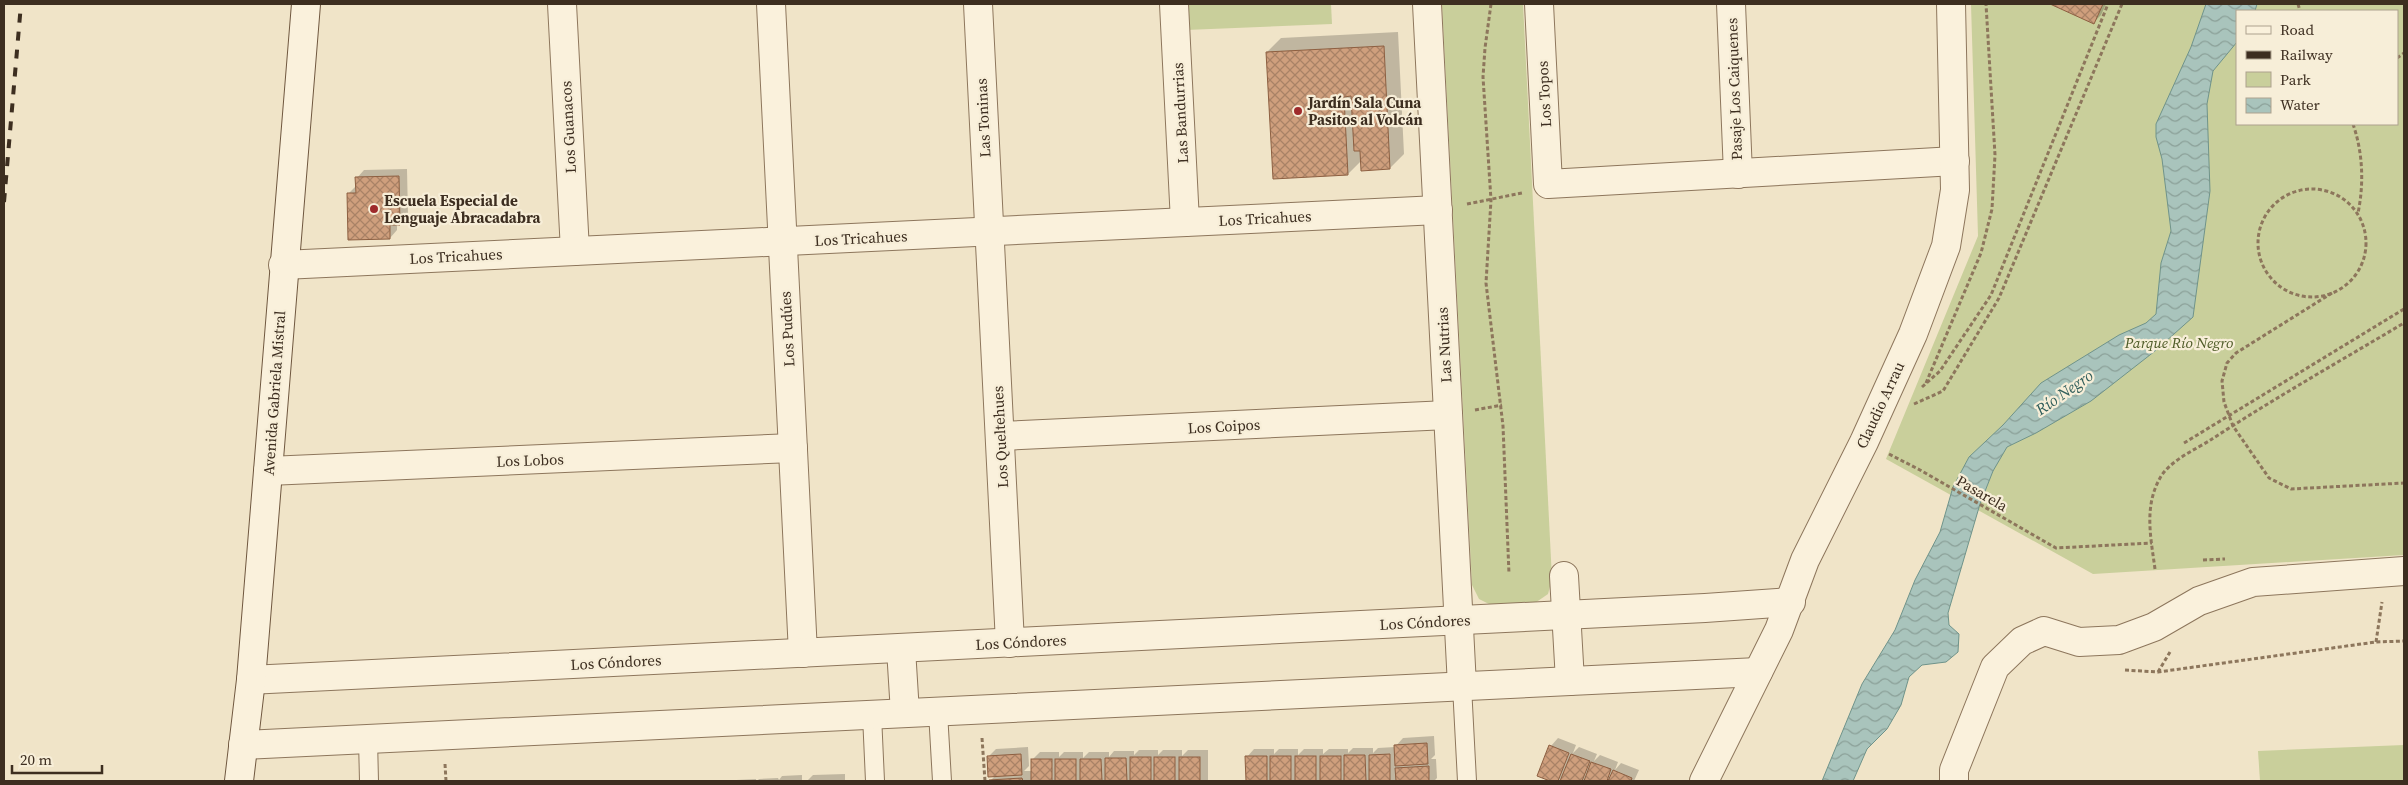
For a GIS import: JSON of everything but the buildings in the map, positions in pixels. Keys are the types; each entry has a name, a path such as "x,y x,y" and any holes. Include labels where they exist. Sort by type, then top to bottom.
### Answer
{"street":[{"name":"Avenida Gabriela Mistral","path":"239,781 250,680 306,4"},
{"name":"Los Guanacos","path":"562,4 575,251"},
{"name":"Los Pudúes","path":"771,4 803,654"},
{"name":"Las Toninas","path":"978,4 989,231"},
{"name":"Las Bandurrias","path":"1174,4 1185,222"},
{"name":"Las Nutrias","path":"1427,4 1462,686"},
{"name":"Los Topos","path":"1539,4 1548,184"},
{"name":"Pasaje Los Caiquenes","path":"1731,4 1738,174"},
{"name":"Claudio Arrau","path":"1704,781 1780,630 1805,560 1874,420 1913,334 1946,246 1955,190 1951,4"},
{"path":"1548,184 1955,161"},
{"name":"Los Tricahues","path":"283,265 1438,210"},
{"name":"Los Queltehues","path":"989,231 1010,643"},
{"name":"Los Coipos","path":"1000,436 1448,415"},
{"name":"Los Lobos","path":"268,471 793,448"},
{"path":"1954,781 1954,770 1995,667 2022,641 2044,631 2079,642 2119,640 2154,627 2199,601 2253,582 2395,572"},
{"path":"1564,576 1570,681"},
{"name":"Los Cóndores","path":"250,680 803,654 1791,602"},
{"path":"901,648 905,713"},
{"path":"243,745 1758,672"}],"lane":[{"path":"1462,686 1466,781"},
{"path":"938,712 942,781"},
{"path":"872,714 875,781"},
{"path":"368,739 369,781"}],"path":[{"path":"1492,4 1485,48 1483,77 1491,200 1486,284 1500,385 1509,574"},
{"path":"1918,390 1940,371 1991,295 2108,4"},
{"path":"1874,420 1943,391 1999,298 2122,4"},
{"path":"2353,125 2358,138 2362,171 2362,191 2358,214"},
{"path":"1438,210 1540,189 1548,184"},
{"path":"2332,293 2315,297 2298,295 2282,288 2269,276 2261,260 2258,243 2260,226 2269,210 2281,199 2297,191 2314,189 2331,192 2346,200 2358,214 2365,231 2366,250 2360,268 2348,284 2236,352 2227,363 2222,381 2224,402 2233,426 2269,478 2291,489 2404,483"},
{"path":"2184,443 2404,309"},
{"path":"2155,569 2149,516 2153,493 2159,478 2171,466 2233,426 2404,323"},
{"name":"Pasarela","path":"1920,470 2056,548 2152,543"},
{"path":"2376,642 2395,572"},
{"path":"2121,670 2158,672 2376,642 2404,641"},
{"path":"982,738 984,781"},
{"path":"445,764 446,781"}],"green space":[{"path":"1185,4 1331,4 1332,24 1186,30"},
{"path":"1442,4 1523,4 1552,579 1548,594 1535,603 1493,606 1479,599 1472,585"},
{"name":"Parque Río Negro","path":"1971,4 2404,4 2404,555 2093,574 1886,459 1978,236"},
{"path":"2404,745 2404,781 2260,781 2258,751"}],"water":[{"name":"Río Negro","path":"2206,4 2257,4 2255,10 2236,10 2236,43 2213,71 2207,104 2210,191 2193,317 2155,351 2091,401 2036,433 2007,447 1993,471 1980,504 1948,613 1949,625 1959,634 1958,652 1946,662 1922,665 1909,677 1901,705 1887,729 1867,749 1853,781 1822,781 1862,684 1895,630 1915,580 1940,532 1953,487 1969,457 2003,425 2041,383 2119,335 2146,323 2156,314 2161,263 2171,231 2162,159 2156,137 2156,124 2191,47"}],"railway":[{"path":"4,202 21,4"}],"place":[{"name":"Jardín Sala Cuna Pasitos al Volcán","path":"1298,111"},
{"name":"Escuela Especial de Lenguaje Abracadabra","path":"374,209"}]}
